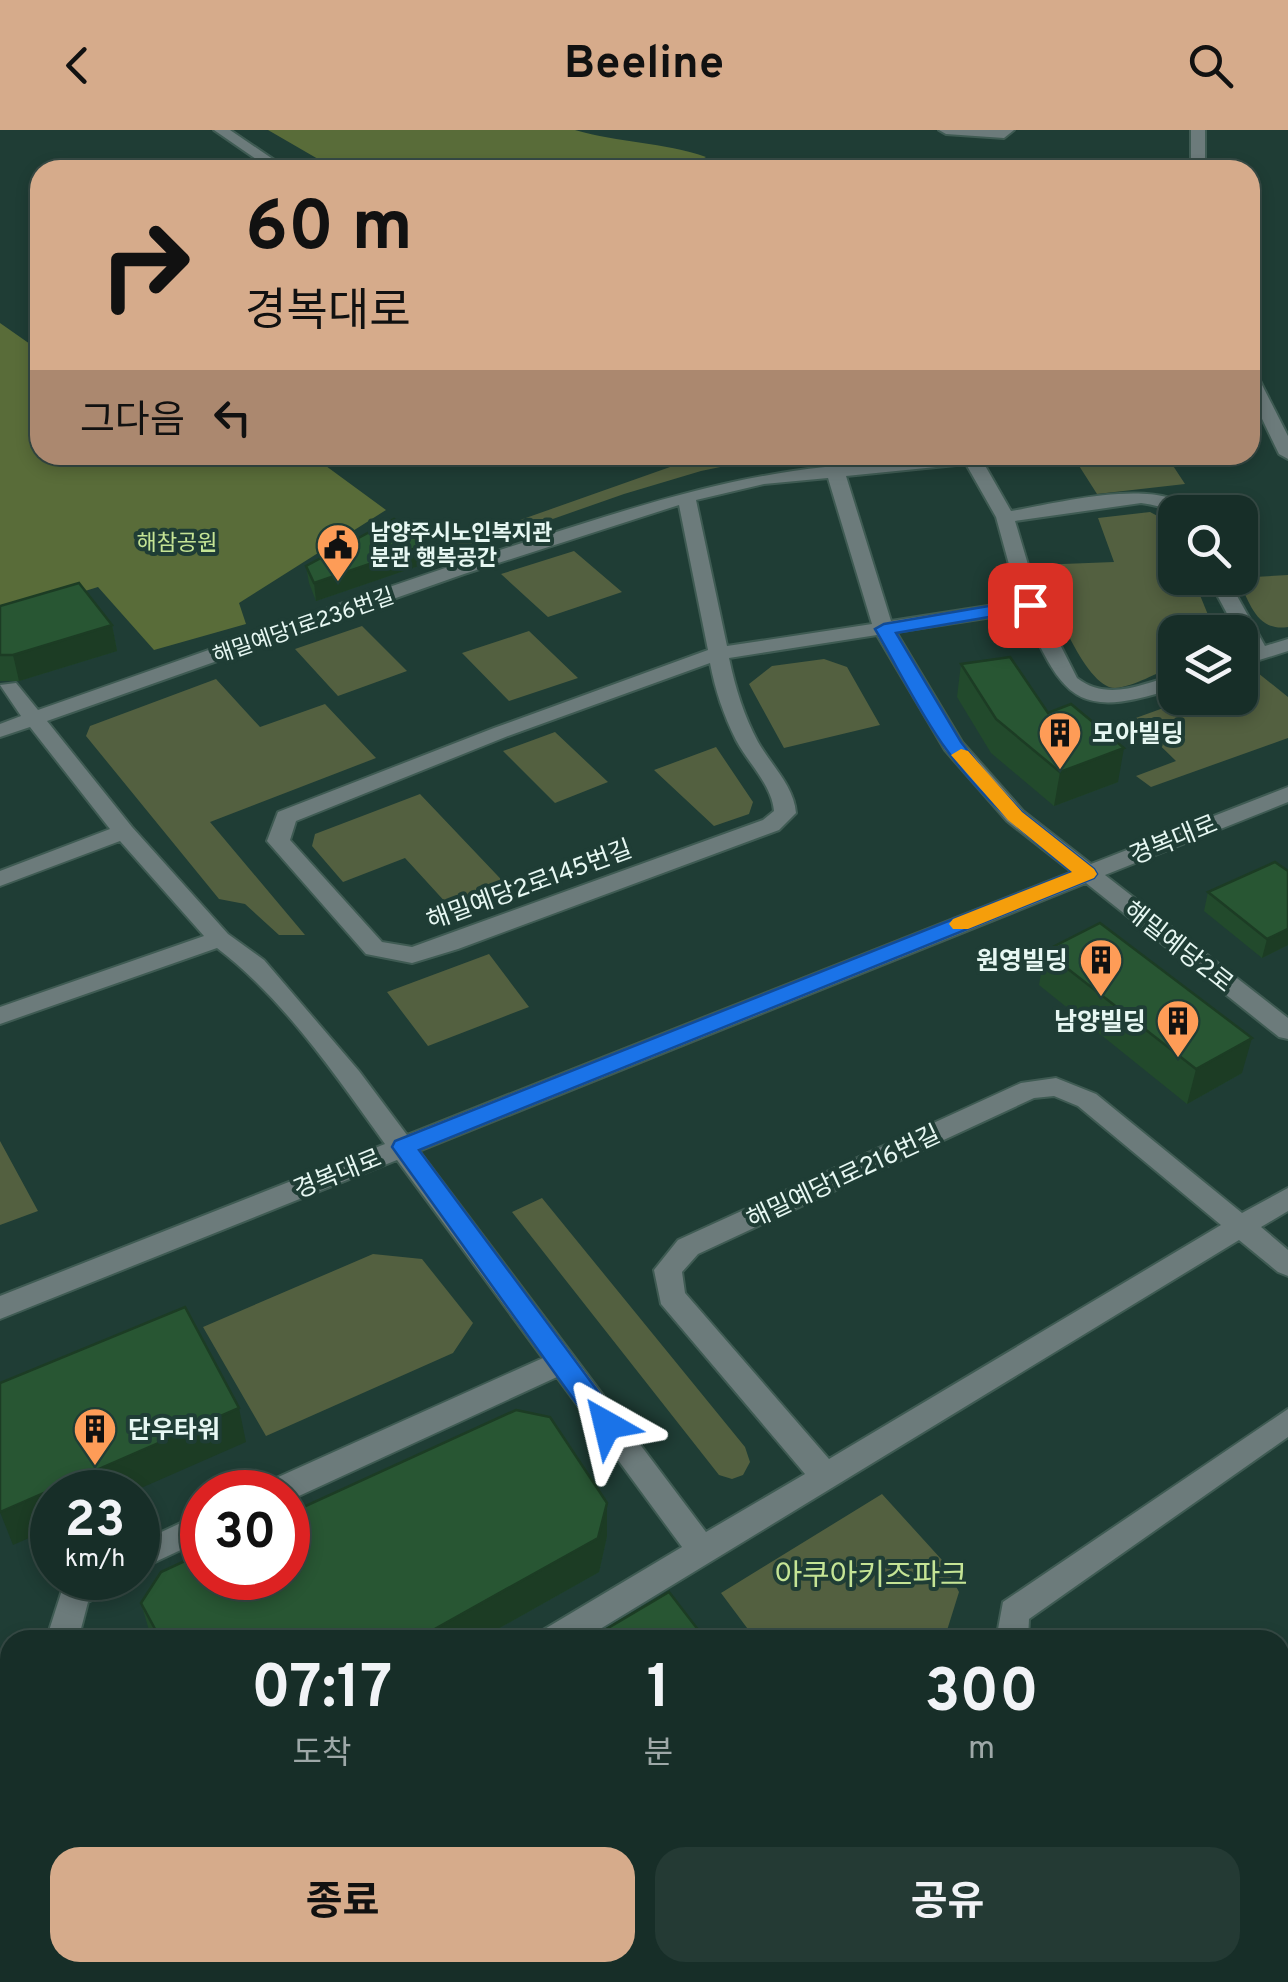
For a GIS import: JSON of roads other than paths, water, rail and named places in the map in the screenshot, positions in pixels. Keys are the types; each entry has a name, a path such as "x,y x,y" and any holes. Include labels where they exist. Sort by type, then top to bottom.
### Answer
{"street":[{"path":"221,130 267,160"},
{"path":"946,130 1004,134 1007,130"},
{"path":"1198,130 1198,160"},
{"path":"1260,398 1288,454"},
{"path":"1260,429 1274,428"},
{"name":"해밀예당1로236번길","path":"0,731 457,570 686,497 824,465"},
{"name":"해밀예당2로","path":"833,465 884,629 952,745 1015,816 1288,1031"},
{"path":"976,465 1005,517 1030,605 1070,684 1095,695 1131,696 1158,687"},
{"path":"686,497 716,654"},
{"path":"1005,517 1141,498 1158,500"},
{"path":"884,629 1030,605"},
{"name":"해밀예당2로145번길","path":"716,654 726,690 748,741 784,799 785,812 771,825 412,955 374,948 278,841 286,817 501,732 716,654 884,629"},
{"path":"1258,654 1288,644"},
{"path":"9,687 124,832 220,939 256,966 404,1147 701,1549"},
{"name":"경복대로","path":"0,1308 1288,794"},
{"path":"0,878 124,832"},
{"path":"0,1016 220,939"},
{"name":"해밀예당1로216번길","path":"825,1476 671,1296 668,1270 688,1247 1030,1090 1056,1088 1087,1100 1288,1266"},
{"path":"570,1630 1288,1198"},
{"path":"310,1477 560,1363"},
{"path":"1013,1630 1014,1612 1288,1421"},
{"path":"65,1630 73,1600"}],"place":[{"name":"남양주시노인복지관 분관 행복공간","path":"338,583"},
{"name":"모아빌딩","path":"1060,771"},
{"name":"원영빌딩","path":"1101,998"},
{"name":"남양빌딩","path":"1178,1059"},
{"name":"단우타워","path":"95,1467"}],"park label":[{"name":"해참공원","path":"177,542"},
{"name":"아쿠아키즈파크","path":"871,1575"}]}
